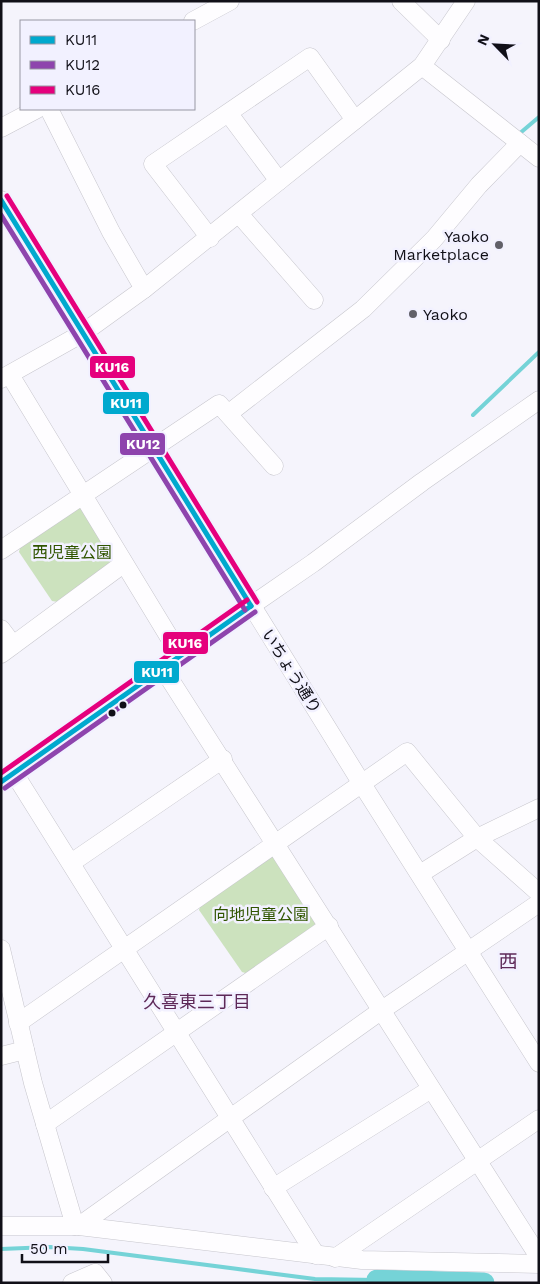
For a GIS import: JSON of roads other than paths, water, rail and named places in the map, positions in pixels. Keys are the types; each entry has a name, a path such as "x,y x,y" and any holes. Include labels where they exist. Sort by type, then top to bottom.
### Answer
{"street":[{"path":"195,20 230,1"},
{"path":"401,1 441,40"},
{"path":"180,656 84,494 6,377 83,333 144,289 210,238 279,180 422,66 466,1"},
{"path":"210,238 154,164 310,57 355,120"},
{"path":"422,66 539,158"},
{"path":"1,128 34,110"},
{"path":"50,110 111,232 144,289"},
{"path":"229,114 279,180"},
{"path":"228,414 363,309 434,239 479,185 520,143"},
{"name":"いちょう通り","path":"1,200 251,606 539,1063"},
{"path":"239,214 314,300"},
{"path":"316,1255 176,1034 126,949 71,863 8,778 539,400"},
{"path":"1,550 219,404 274,466"},
{"path":"1,629 7,649 124,564"},
{"path":"162,667 330,926 431,1089 539,1256"},
{"path":"18,1023 407,752 477,838 539,893"},
{"path":"71,863 223,759"},
{"path":"420,874 477,838 539,808"},
{"path":"77,1226 382,1010 539,903"},
{"path":"45,1124 330,926"},
{"path":"1,949 33,1083 77,1226"},
{"path":"1,1056 25,1050"},
{"path":"273,1188 431,1089"},
{"path":"335,1258 539,1119"},
{"path":"1,1226 77,1226 335,1258 539,1264"},
{"path":"72,1283 95,1272 103,1283"}],"waterway":[{"path":"519,134 539,117"},
{"path":"473,415 539,352"},
{"path":"1,1249 50,1247 83,1249 315,1279 377,1280"},
{"path":"377,1280 484,1283"}],"place":[{"name":"Yaoko Marketplace","path":"499,245"},
{"name":"Yaoko","path":"413,314"}],"district":[{"name":"西","path":"508,961"},
{"name":"久喜東三丁目","path":"197,1002"}],"park label":[{"name":"西児童公園","path":"72,552"},
{"name":"向地児童公園","path":"261,914"}]}
